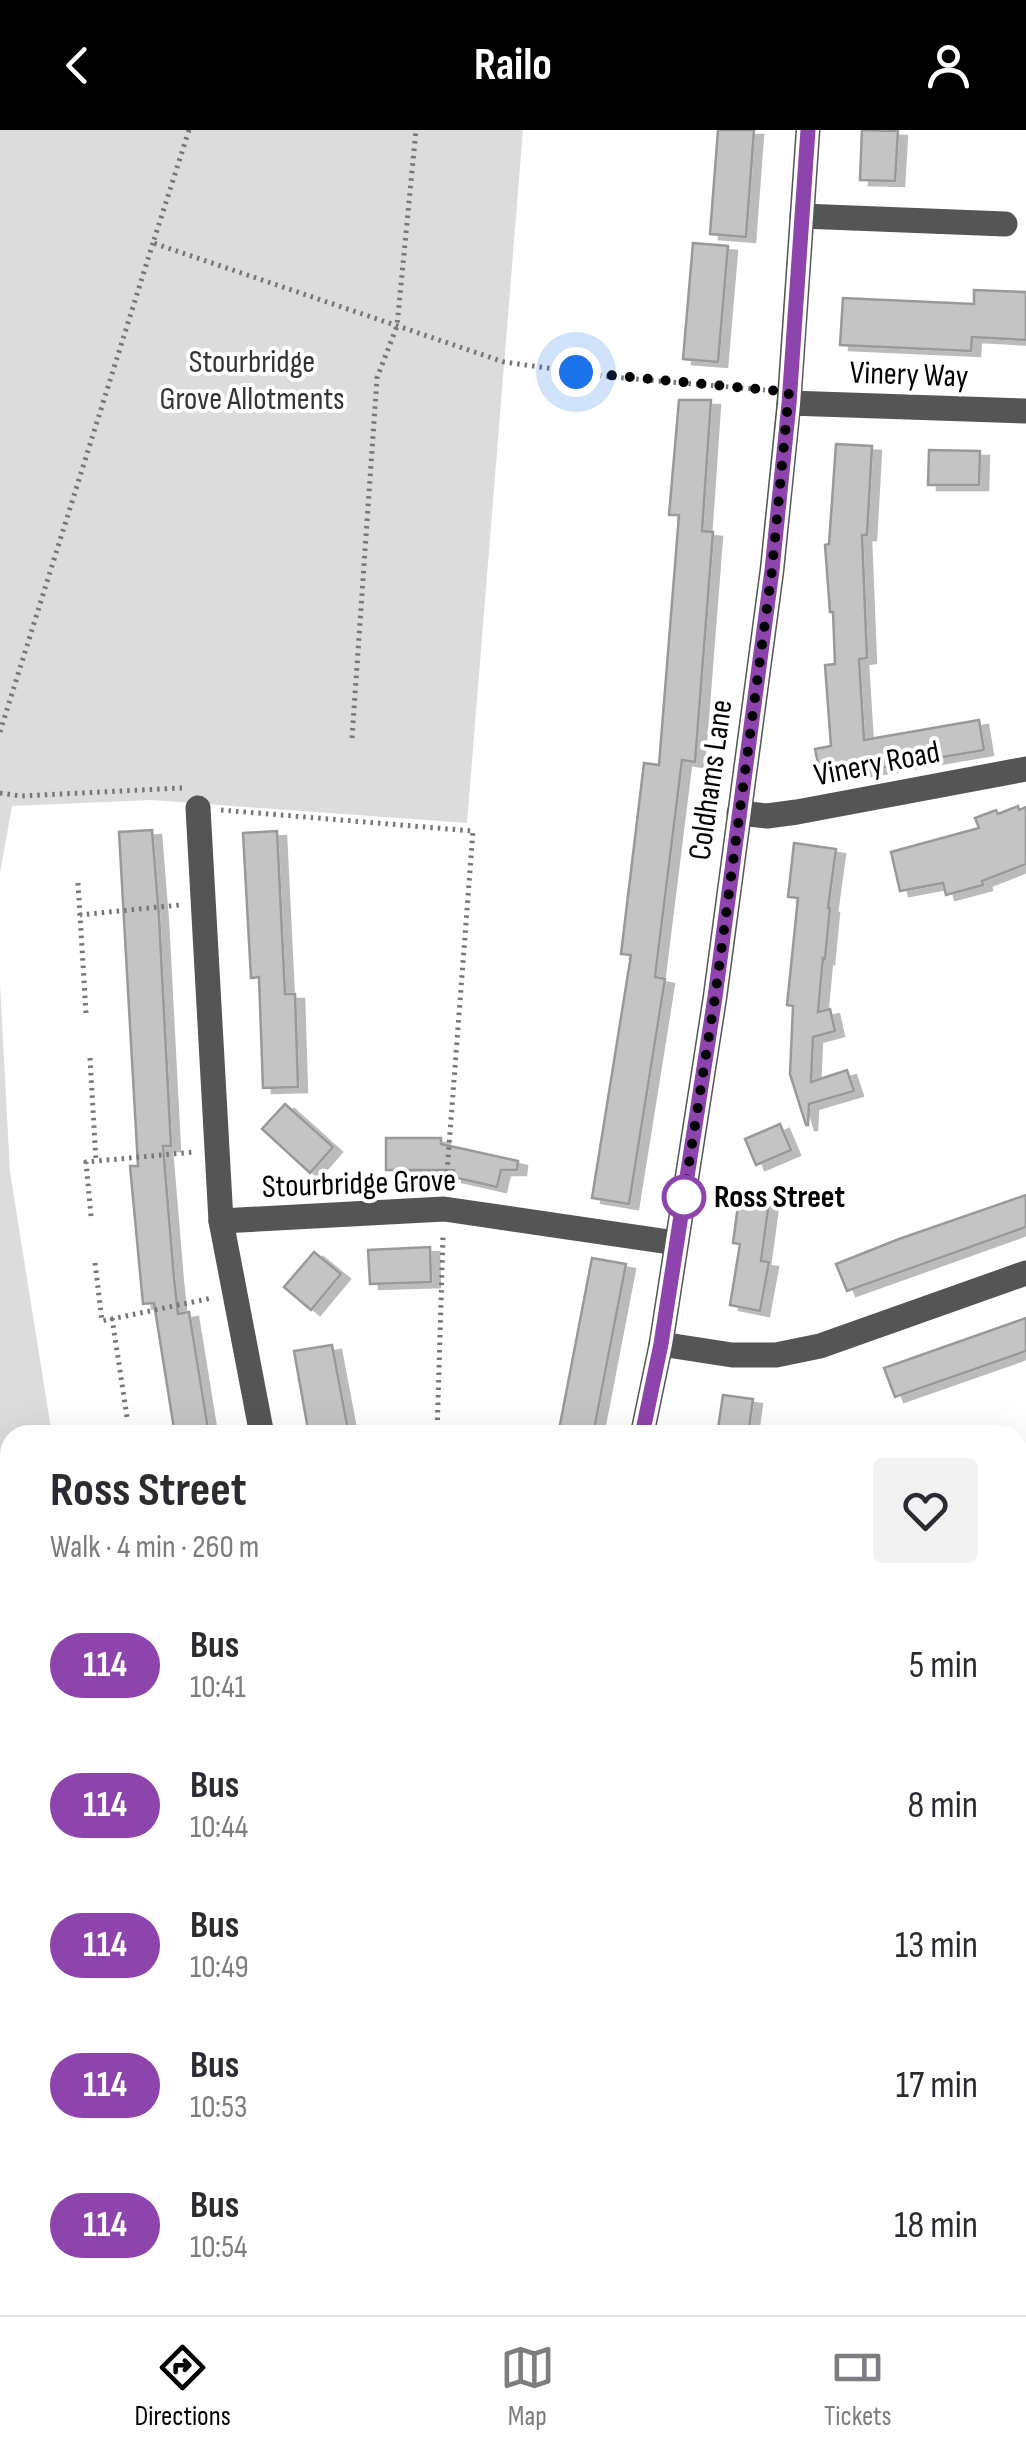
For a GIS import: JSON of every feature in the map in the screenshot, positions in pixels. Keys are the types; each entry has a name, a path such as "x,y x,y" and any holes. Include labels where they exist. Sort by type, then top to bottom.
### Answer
{"street":[{"name":"Coldhams Lane","path":"644,1425 661,1344 715,997 772,570 808,130"},
{"path":"802,216 1005,224"},
{"name":"Vinery Way","path":"789,398 1026,411"},
{"name":"Vinery Road","path":"739,813 767,816 796,812 1026,769"},
{"name":"Stourbridge Grove","path":"198,798 221,1221 260,1425"},
{"name":"Stourbridge Grove","path":"221,1221 444,1209 676,1243"},
{"path":"661,1344 732,1355 776,1355 820,1346 1026,1273"}],"path":[{"path":"0,732 189,130"},
{"path":"352,738 377,378 397,326 416,130"},
{"path":"153,243 504,362 789,398"},
{"path":"0,793 198,798 474,830 444,1209 437,1425"},
{"path":"78,883 86,1013"},
{"path":"80,916 203,902"},
{"path":"90,1058 96,1162"},
{"path":"91,1216 86,1162 217,1150"},
{"path":"95,1263 102,1320 235,1293"},
{"path":"112,1318 127,1417"}],"green space":[{"name":"Stourbridge Grove Allotments","path":"0,130 523,130 467,823 151,800 12,806 0,873"},
{"path":"0,984 10,1172 50,1425 0,1425"}],"building":[{"path":"718,130 754,130 746,237 710,234"},
{"path":"862,130 898,131 895,181 860,180"},
{"path":"693,243 728,246 718,362 683,359"},
{"path":"974,290 1026,292 1026,340 972,337 971,351 840,345 843,298 974,304"},
{"path":"679,400 711,400 702,531 713,532 695,762 682,760 655,977 665,979 629,1204 592,1198 631,955 621,954 644,763 659,765 679,515 669,515"},
{"path":"836,444 872,446 867,535 862,535 867,658 859,659 864,740 979,720 984,750 821,778 815,749 831,746 825,665 835,664 825,545 829,544"},
{"path":"929,450 980,451 979,485 928,485"},
{"path":"1018,806 1019,810 1026,807 1026,864 982,881 983,885 946,895 943,883 900,891 891,852 979,828 975,818"},
{"path":"152,830 171,1146 163,1146 174,1278 178,1314 189,1312 207,1425 173,1425 154,1303 143,1304 130,1166 138,1166 119,832"},
{"path":"277,831 285,994 295,994 298,1087 263,1088 259,977 251,978 243,833"},
{"path":"794,843 836,849 818,1012 830,1009 835,1031 813,1037 811,1082 847,1070 854,1091 809,1104 808,1125 790,1074 793,1006 787,1005 798,898 788,897"},
{"path":"285,1104 333,1147 310,1173 262,1129"},
{"path":"780,1124 791,1150 756,1165 745,1139"},
{"path":"386,1138 441,1138 441,1144 518,1161 517,1170 501,1170 497,1187 453,1177 454,1170 386,1170"},
{"path":"1026,1195 1026,1227 847,1291 836,1264"},
{"path":"739,1198 769,1202 761,1261 769,1262 760,1311 730,1305 740,1244 733,1243"},
{"path":"430,1247 431,1282 370,1284 368,1250"},
{"path":"314,1252 341,1274 311,1310 284,1287"},
{"path":"592,1258 626,1264 595,1425 560,1425"},
{"path":"1026,1318 1026,1351 895,1397 884,1368"},
{"path":"332,1345 347,1425 307,1425 294,1351"},
{"path":"723,1395 753,1399 749,1425 718,1425"}],"bus line":[{"name":"114","path":"644,1425 661,1344 715,997 772,570 789,404 808,130"}],"place":[{"name":"Ross Street","path":"684,1197"}],"route":[{"path":"576,372 789,392 772,570 715,997 682,1208 684,1197"}]}
